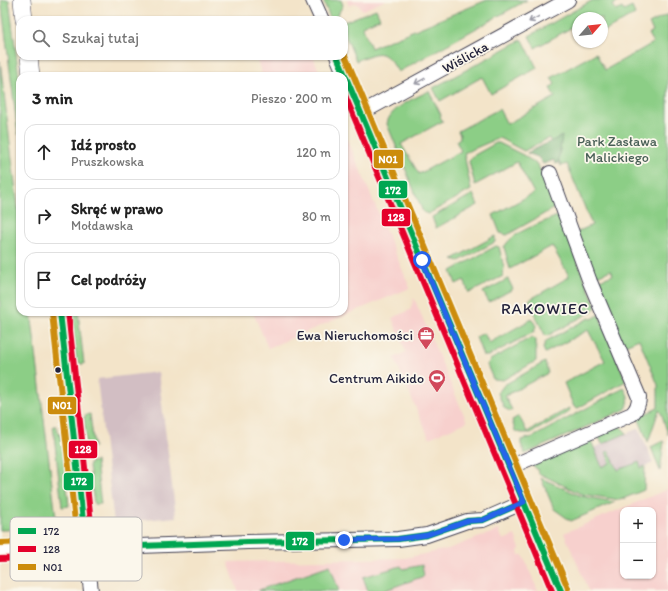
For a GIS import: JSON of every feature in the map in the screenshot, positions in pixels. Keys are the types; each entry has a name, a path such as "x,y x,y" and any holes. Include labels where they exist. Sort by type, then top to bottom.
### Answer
{"street":[{"path":"22,0 24,16"},
{"path":"313,0 320,16"},
{"name":"Wiślicka","path":"361,113 568,0"},
{"path":"29,60 31,72"},
{"path":"339,60 344,72"},
{"path":"348,82 561,591"},
{"path":"510,467 632,414 635,412 639,404 639,397 590,282 550,173"},
{"path":"60,316 83,517"},
{"path":"142,546 403,538 439,531 467,521 483,520 524,502"},
{"path":"0,551 10,551"},
{"path":"90,581 91,591"}],"shaded area":[{"path":"347,0 386,0 363,10 356,3 349,6"},
{"path":"257,60 315,60 319,72 261,72"},
{"path":"348,141 410,288 348,314"},
{"path":"414,298 467,422 429,438 394,358 406,352 392,318 410,310"},
{"path":"255,316 344,316 268,348"},
{"path":"158,372 176,517 142,520 142,517 113,517 97,379"},
{"path":"639,428 653,463 582,493 569,459"},
{"path":"668,489 668,591 589,591 564,533 620,509 620,579 656,579 656,507 625,507"},
{"path":"499,530 503,540 515,535 520,549 518,551 519,555 523,555 538,591 238,591 228,562 405,558 448,549"}],"green space":[{"path":"1,0 9,0 18,72 16,72 16,118"},
{"path":"323,0 341,0 343,5 337,16 329,16"},
{"path":"487,0 527,0 398,72 385,55 370,55 356,61 348,42 348,20 376,9 380,18 362,26 371,48"},
{"path":"593,0 622,0 613,5 616,11 622,8 624,11 632,7 635,14 608,30 608,12 572,12 572,27 535,48 529,36"},
{"name":"Park Zasława Malickiego","path":"668,14 668,435 659,410 648,442 638,417 658,408 658,385 639,339 623,346 594,282 613,275 611,270 592,278 577,232 592,225 567,164 561,166 549,138 524,151 499,138 464,153 471,190 428,214 423,212 387,124 392,113 397,108 429,91 443,121 401,144 419,174 461,151 456,141 460,138 458,131 499,109 507,124 555,97 550,88 555,84 551,78 596,53 605,70 653,43 648,34 653,31 649,24"},
{"path":"523,40 537,68 491,94 482,77 440,101 433,88"},
{"path":"0,61 16,191 16,316 31,316 56,517 10,517 10,530 0,530"},
{"path":"562,136 558,163 555,164 554,160 543,164 538,157 527,153"},
{"path":"496,143 499,143 523,155 538,165 556,207 507,235 500,233 493,215 534,193 517,162 475,185 469,162 471,157"},
{"path":"473,194 478,205 436,228 432,217"},
{"path":"559,216 596,307 591,312 547,336 545,335 531,307 529,300 569,277 568,274 552,246 510,269 504,247 514,236 528,228"},
{"path":"495,236 495,242 459,261 453,259"},
{"path":"496,246 499,247 504,267 503,276 469,293 464,280 456,284 451,271"},
{"path":"508,279 513,289 489,302 483,292"},
{"path":"599,315 626,381 578,408 574,407 564,383 605,361 588,330 545,353 543,348 546,341 589,318 592,319"},
{"path":"71,316 78,316 84,364 81,364 76,360"},
{"path":"532,319 536,326 534,332 488,356 483,356 476,337 484,333 489,343"},
{"path":"532,337 536,340 536,361 503,380 493,379 487,365 490,360"},
{"path":"545,362 548,373 505,396 512,410 510,411 504,408 498,393 504,385"},
{"path":"624,388 628,398 626,409 525,454 521,440 533,437"},
{"path":"569,408 569,412 531,433 521,433 515,431 512,420 519,416 527,432"},
{"path":"90,414 94,447 86,445 84,418 86,415"},
{"path":"53,426 56,426 61,438 69,506 62,507"},
{"path":"620,426 627,433 602,444 598,435"},
{"path":"590,438 602,467 610,463 606,452 609,451 618,470 639,462 641,468 645,466 644,490 620,500 581,494 538,473 537,469 531,464"},
{"path":"663,441 664,442 660,471 651,447"},
{"path":"96,461 101,504 94,504 89,466 91,462"},
{"path":"541,478 581,496 615,502 571,521 554,509"},
{"path":"330,565 339,591 259,591 259,590"},
{"path":"422,565 424,576 383,591 368,591 363,577 401,566 403,569"}],"transit line":[{"name":"172","path":"339,60 344,72"},
{"name":"N01","path":"347,60 568,588"},
{"name":"172","path":"348,82 561,591"},
{"name":"128","path":"348,103 552,591"},
{"name":"N01","path":"52,316 74,517"},
{"name":"172","path":"60,316 83,517"},
{"name":"128","path":"68,316 90,517"},
{"name":"172","path":"142,546 398,539 427,535 467,521 483,520 524,502"},
{"name":"N01","path":"0,543 10,543"},
{"name":"128","path":"0,559 10,559"}],"place":[{"name":"Ewa Nieruchomości","path":"426,350"},
{"name":"Centrum Aikido","path":"437,393"}],"district":[{"name":"RAKOWIEC","path":"545,308"}],"route":[{"path":"344,540 398,539 427,535 467,521 483,520 524,502 422,260"}]}
